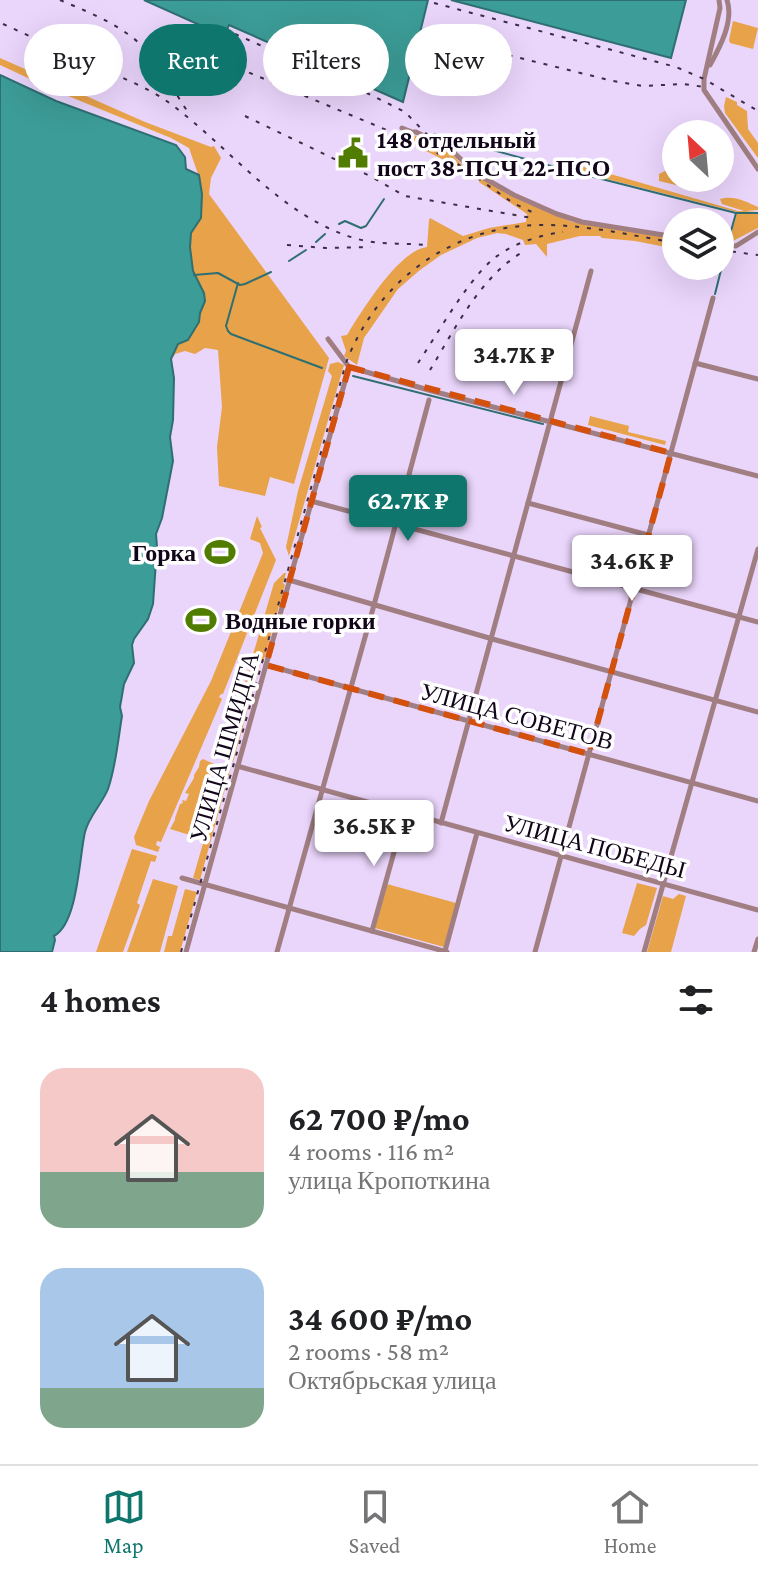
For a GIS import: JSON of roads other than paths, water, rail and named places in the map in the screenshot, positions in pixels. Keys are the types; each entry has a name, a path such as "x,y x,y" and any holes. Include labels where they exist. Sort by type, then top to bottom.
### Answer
{"street":[{"path":"719,0 704,90 758,169"},
{"path":"705,73 722,43 729,9 727,0"},
{"path":"402,128 429,137 450,149 481,176 557,214 577,221 662,235"},
{"path":"734,246 758,232"},
{"path":"441,823 591,271"},
{"path":"535,952 713,298"},
{"path":"328,339 349,367 758,476"},
{"path":"695,363 758,379"},
{"name":"УЛИЦА ШМИДТА","path":"186,952 349,367"},
{"path":"277,952 429,400"},
{"path":"311,501 758,622"},
{"path":"528,503 648,535"},
{"path":"644,952 758,549"},
{"path":"289,580 758,712"},
{"name":"УЛИЦА СОВЕТОВ","path":"266,665 758,801"},
{"name":"УЛИЦА ПОБЕДЫ","path":"237,766 758,910"},
{"path":"372,931 405,813"},
{"path":"182,878 408,944 446,952 477,832"},
{"path":"754,952 758,939"}],"waterway":[{"path":"434,134 736,213 758,213"},
{"path":"339,224 345,221 361,228 366,226 384,199"},
{"path":"734,220 736,213"},
{"path":"316,242 325,234"},
{"path":"289,261 306,250"},
{"path":"194,275 218,273 240,285 271,272"},
{"path":"715,294 718,280"},
{"path":"238,283 226,326 228,331 322,368"},
{"path":"353,376 543,424"}],"railway":[{"path":"60,0 111,24 145,48 188,112"},
{"path":"434,3 676,67 704,79 758,111"},
{"path":"3,24 161,97 279,197 327,227 363,240 427,245"},
{"path":"247,39 405,112 445,153"},
{"path":"512,56 643,86 683,84 705,87"},
{"path":"247,72 452,160 513,203 534,213"},
{"path":"245,116 405,196 532,218"},
{"path":"181,952 346,363 359,334 376,308 420,265 446,248 505,228 572,226 662,241"},
{"path":"418,363 462,295 492,260 526,241 563,232"},
{"path":"287,245 371,247"},
{"path":"734,252 758,255"},
{"path":"430,370 480,291 521,253"}],"place":[{"name":"148 отдельный пост 38-ПСЧ 22-ПСО","path":"353,153"},
{"name":"Горка","path":"220,552"},
{"name":"Водные горки","path":"201,620"}]}
